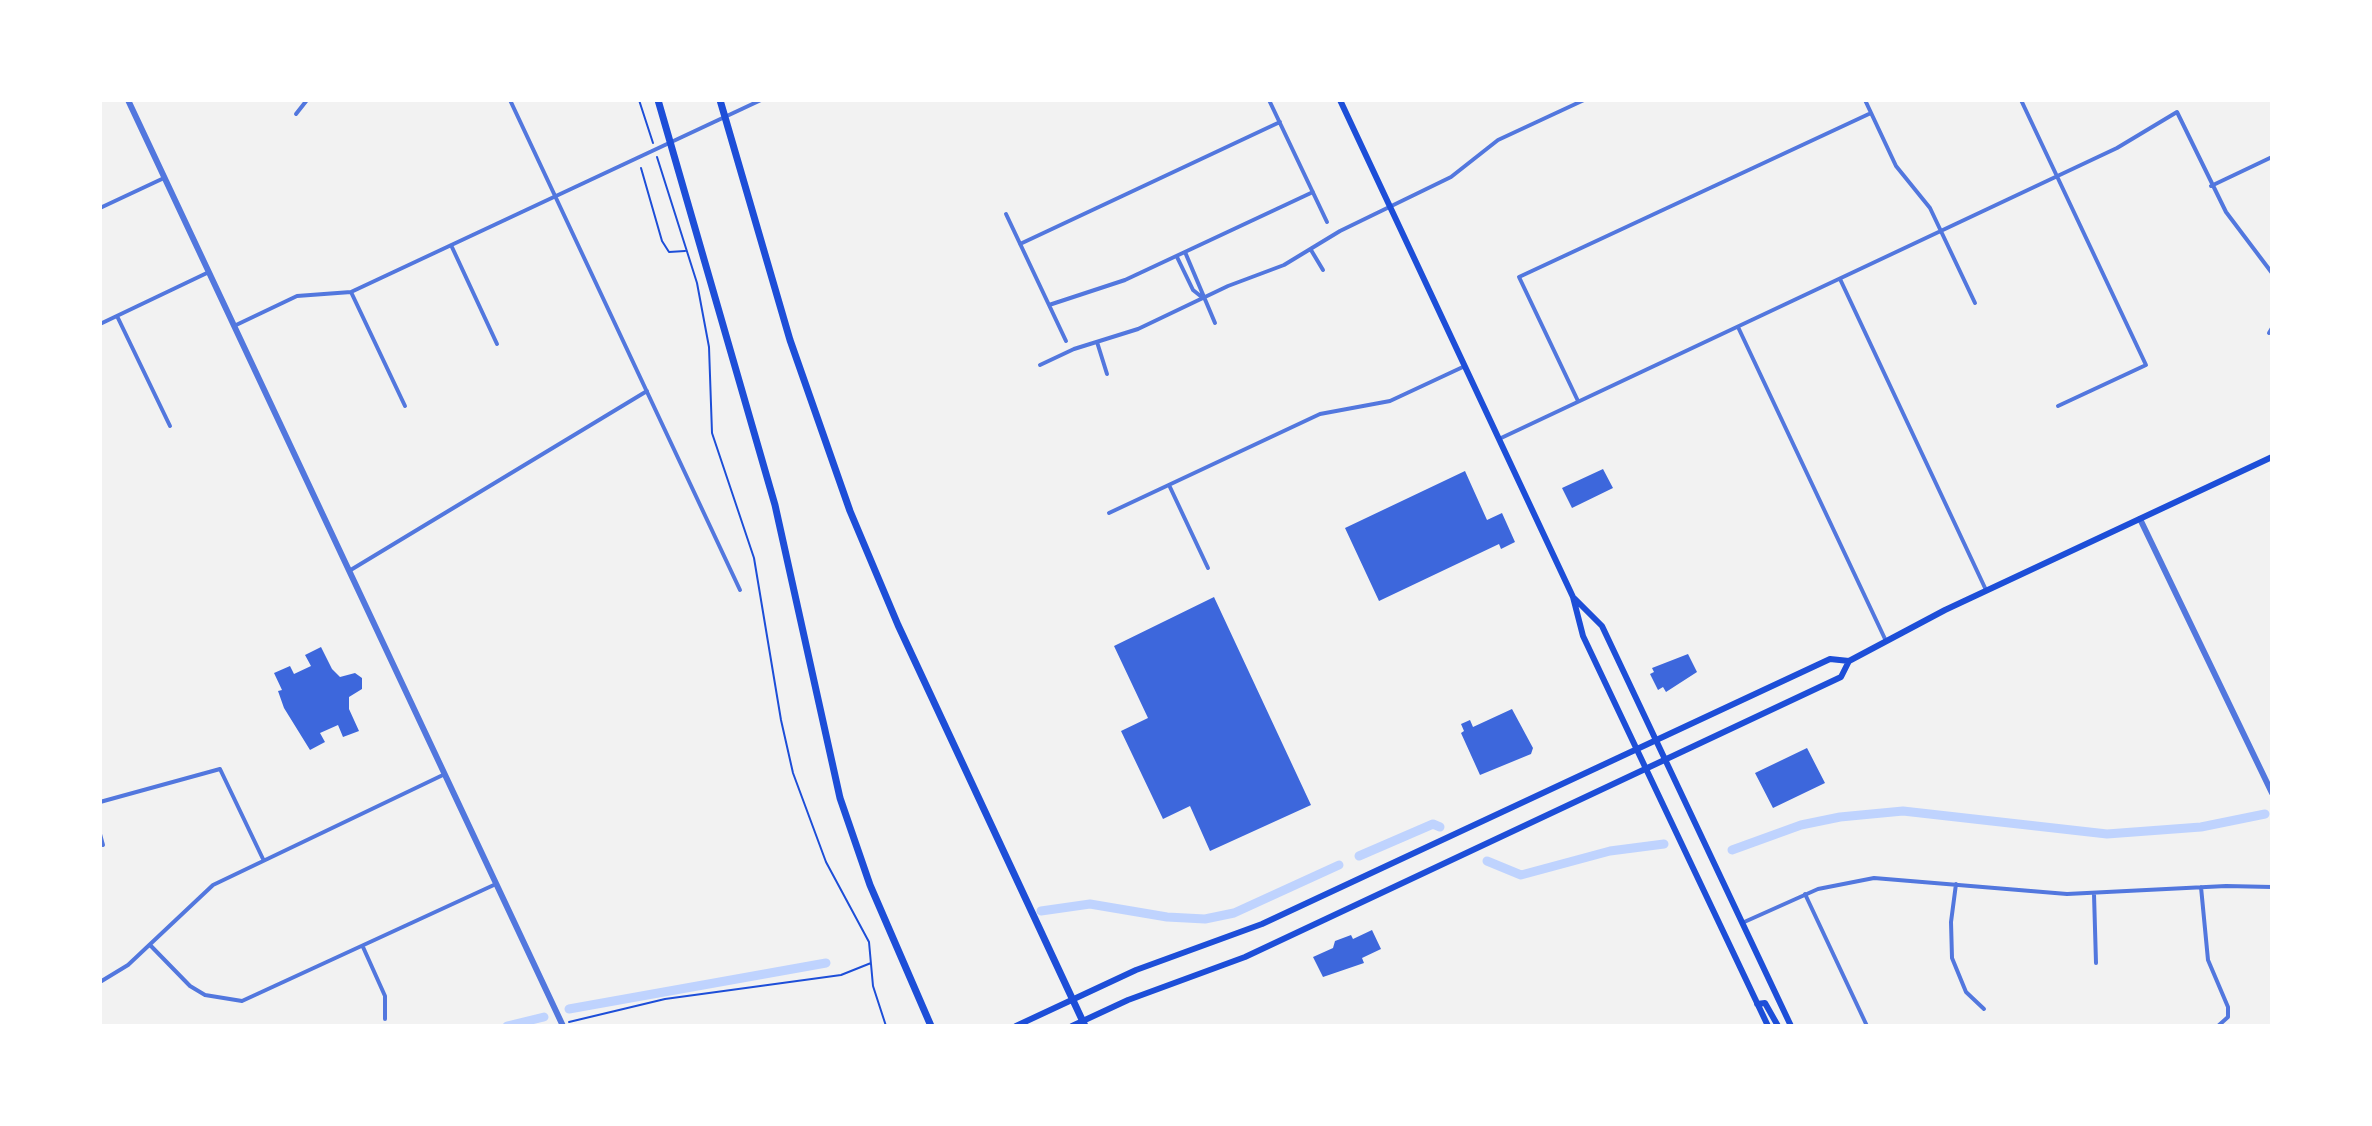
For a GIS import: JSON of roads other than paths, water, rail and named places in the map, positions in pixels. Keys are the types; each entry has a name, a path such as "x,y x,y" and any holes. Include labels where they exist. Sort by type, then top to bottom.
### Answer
{"highway":[{"path":"658,100 775,505 840,798 858,857 931,1026"},
{"path":"720,100 790,340 850,511 903,638 1084,1023"}],"main road":[{"path":"1340,100 1573,597 1583,636 1768,1026"},
{"path":"1016,1026 1136,970 1262,924 1830,659 1849,661 1986,590 2272,457"},
{"path":"1573,597 1602,626 1791,1026"},
{"path":"1072,1026 1151,991 1245,957 1841,677 1849,661"},
{"path":"1757,1004 1765,1003 1778,1026"}],"street":[{"path":"128,100 563,1026"},
{"path":"296,114 307,100"},
{"path":"510,100 740,590"},
{"path":"234,326 297,296 351,292 761,100"},
{"path":"1269,100 1327,222"},
{"path":"1040,365 1138,329 1284,265 1390,206 1451,177 1498,140 1584,100"},
{"path":"1865,100 1896,166 1926,202 1942,231 1975,303"},
{"path":"2021,100 2146,365 2058,406"},
{"path":"1499,439 2124,145 2177,112 2211,186 2233,224 2272,273"},
{"path":"1578,402 1519,277 1871,113"},
{"path":"1020,244 1280,122"},
{"path":"2211,186 2272,157"},
{"path":"100,208 164,178"},
{"path":"1049,305 1119,283 1313,192"},
{"path":"1006,214 1066,341"},
{"path":"451,245 497,344"},
{"path":"1311,250 1323,270"},
{"path":"1185,252 1202,285 1203,298 1215,323"},
{"path":"1177,256 1193,290 1203,298"},
{"path":"100,324 209,272"},
{"path":"1840,279 1986,590"},
{"path":"351,292 405,406"},
{"path":"117,316 170,426"},
{"path":"1738,327 1886,641"},
{"path":"1097,342 1107,374"},
{"path":"1109,513 1320,414 1390,401 1465,366"},
{"path":"349,571 647,391"},
{"path":"1169,485 1208,568"},
{"path":"2140,519 2272,793"},
{"path":"100,802 220,769 263,859"},
{"path":"100,982 128,965 204,892 263,859 445,774"},
{"path":"100,834 103,845"},
{"path":"1742,923 1832,884 1874,878 2023,892 2094,894 2201,887 2272,887"},
{"path":"150,945 190,986 214,999 233,1001 261,995 496,884"},
{"path":"1956,884 1951,922 1952,958 1966,992 1984,1009"},
{"path":"2201,887 2208,960 2229,1012 2218,1026"},
{"path":"1805,894 1867,1026"},
{"path":"2094,894 2096,963"},
{"path":"363,947 385,996 385,1019"}],"waterway":[{"path":"1732,850 1801,825 1840,817 1903,811 2107,834 2201,827 2265,814"},
{"path":"1359,856 1433,824 1440,827"},
{"path":"1487,861 1521,875 1610,851 1664,844"},
{"path":"1041,911 1090,904 1167,917 1205,919 1234,913 1339,865"},
{"path":"569,1009 826,963"},
{"path":"507,1026 544,1017"}]}
